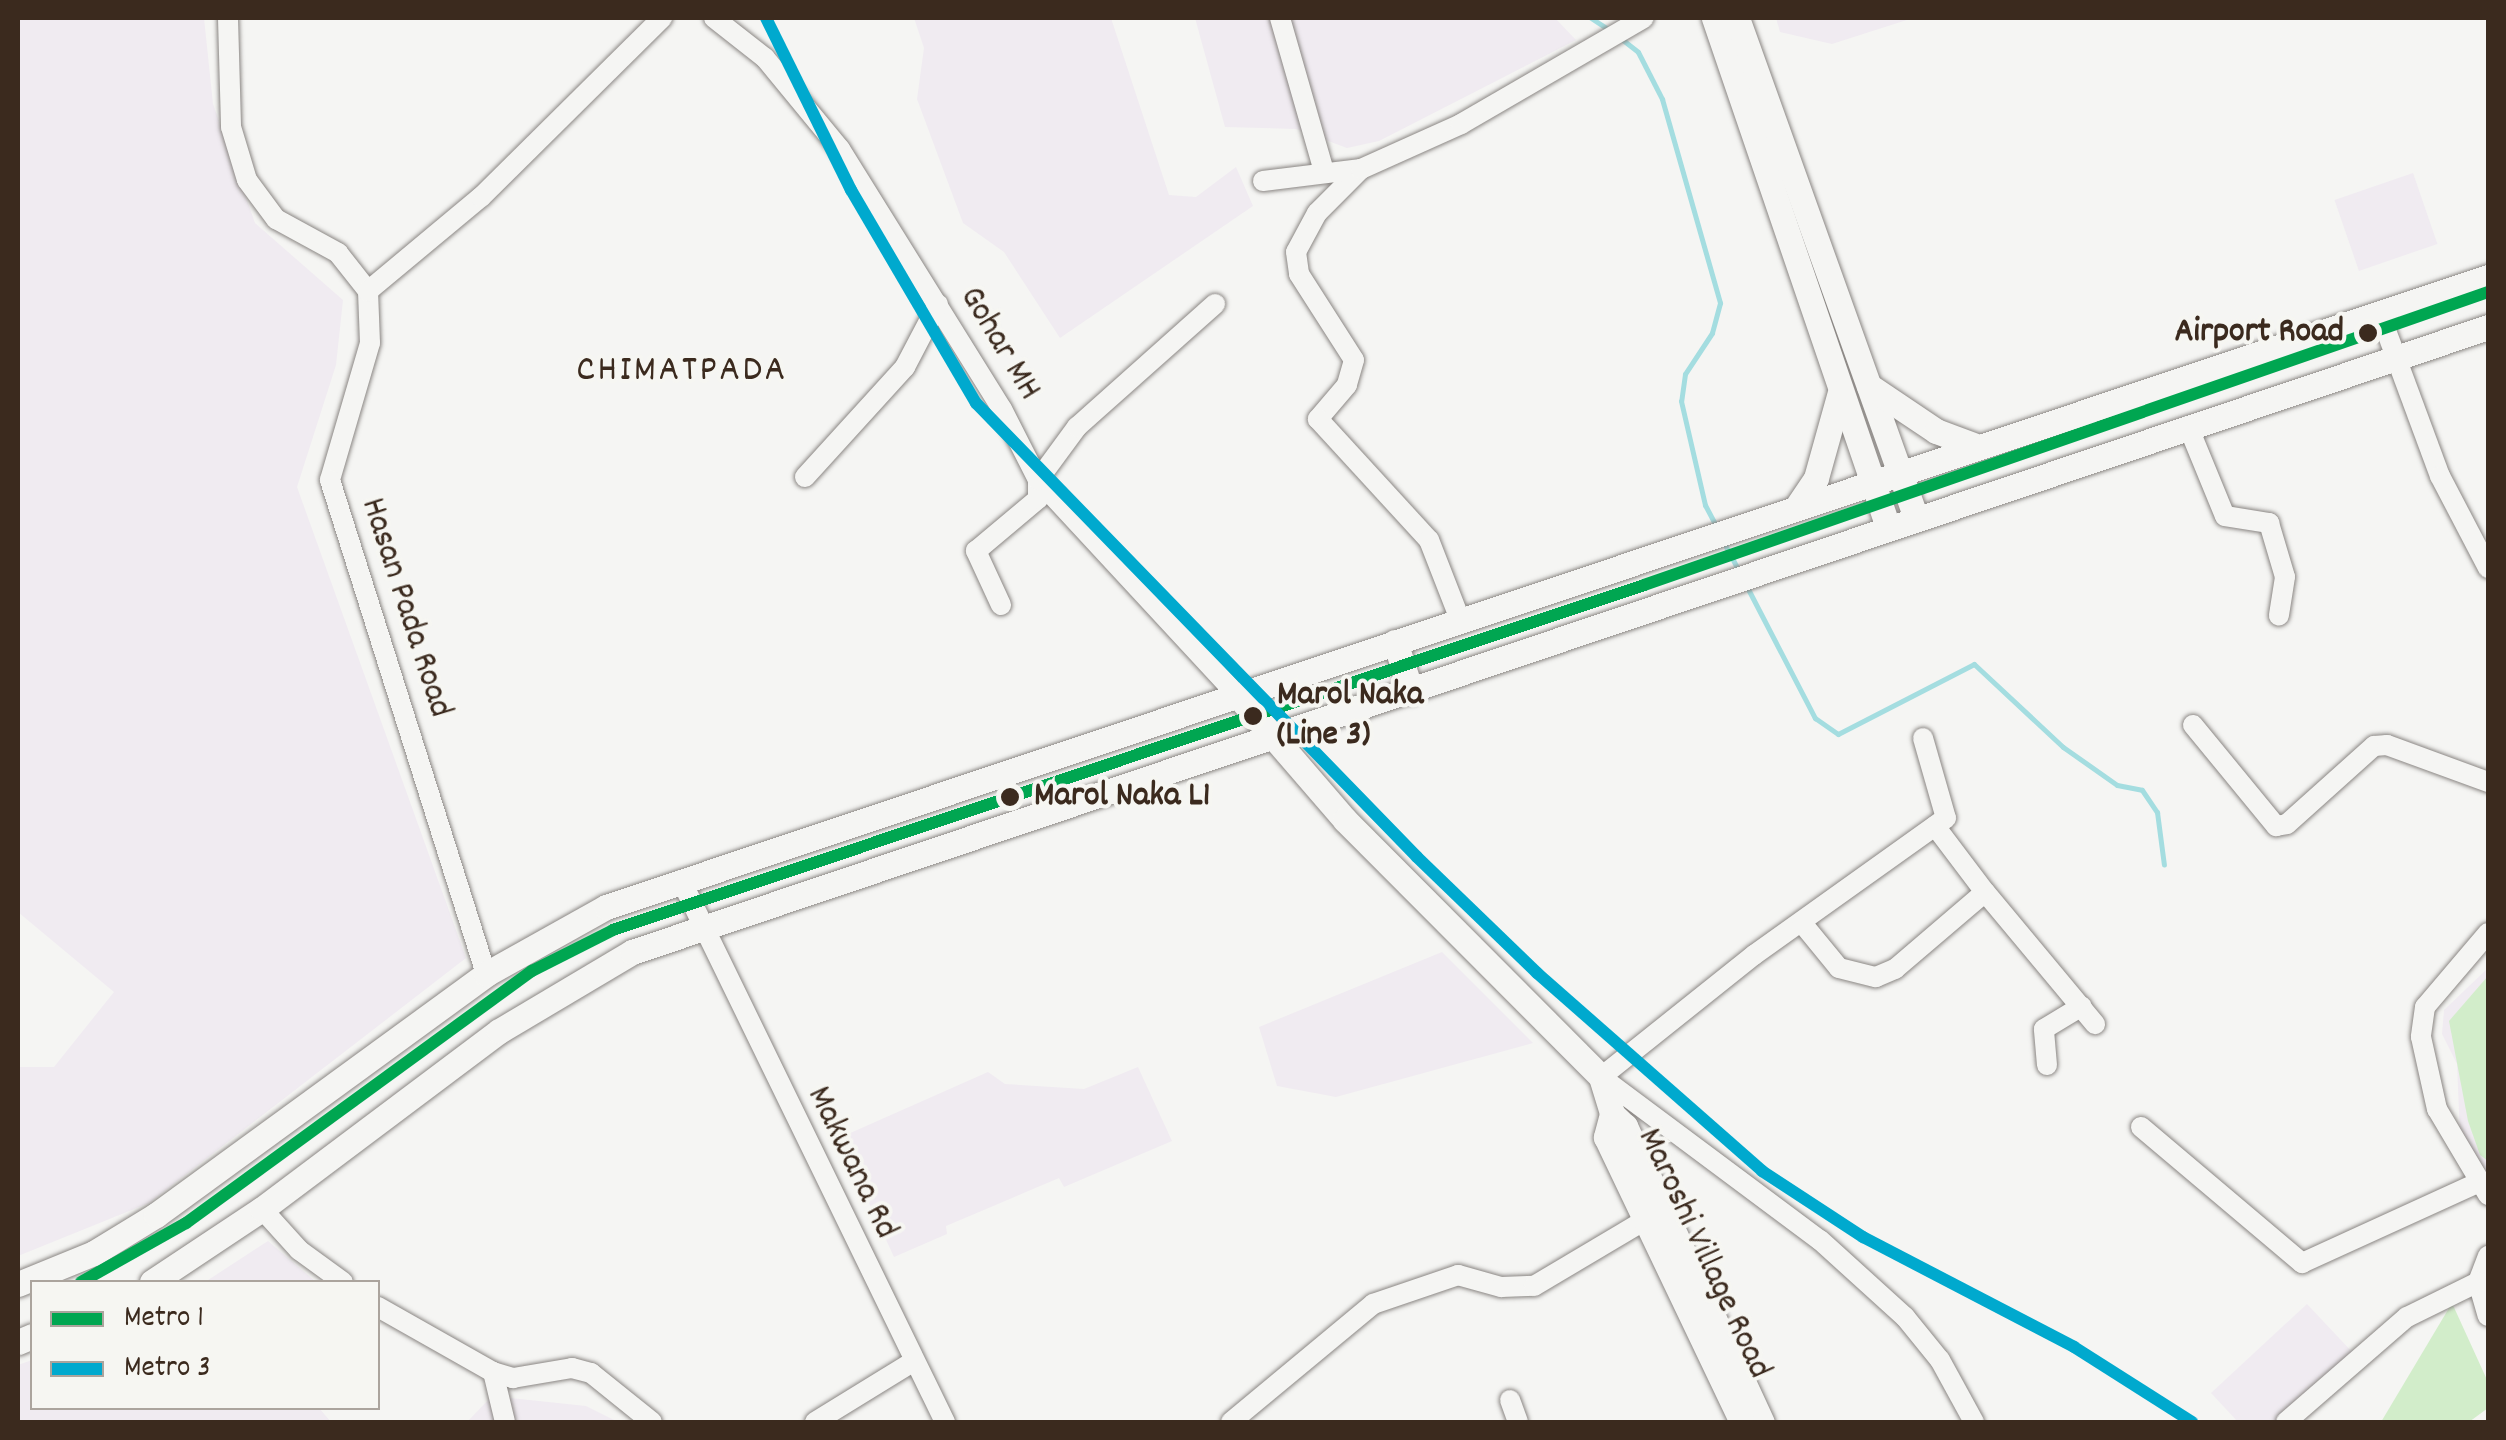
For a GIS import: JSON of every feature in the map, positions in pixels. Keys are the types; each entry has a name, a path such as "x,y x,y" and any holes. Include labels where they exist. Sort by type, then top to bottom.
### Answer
{"main road":[{"path":"1714,18 1888,527"},
{"path":"1737,18 1916,518"},
{"path":"18,1284 94,1252 156,1215 486,974 606,907 1238,698 1458,617 2488,277"},
{"path":"155,1280 262,1210 564,988 632,952 2488,327"},
{"path":"1869,386 1936,431 1976,446"},
{"path":"1798,506 1816,478 1840,392"},
{"path":"1395,642 1411,692"},
{"name":"Maroshi Village Road","path":"1238,698 1276,736 1344,820 1601,1078 1612,1114 1625,1126 1654,1215 1742,1422"},
{"name":"Maroshi Village Road","path":"1654,1215 1762,1422"}],"street":[{"path":"228,18 231,127 247,180 276,220 338,253 368,291 482,197 662,18"},
{"name":"Gohar MH","path":"714,18 801,98 938,304 1038,480 1238,698"},
{"path":"1280,18 1324,171"},
{"path":"1458,617 1429,540 1318,419 1347,385 1354,360 1299,274 1296,252 1317,213 1361,169 1461,124 1642,18"},
{"path":"1263,182 1361,169"},
{"name":"Hasan Pada Road","path":"368,291 370,343 330,480 486,974"},
{"path":"805,477 905,367 938,304"},
{"path":"1001,605 976,551 1038,499 1038,480 1110,394 1216,304"},
{"path":"2380,314 2440,476 2488,568"},
{"path":"2188,426 2225,516 2268,523 2285,577 2279,616"},
{"path":"2193,725 2276,826 2287,824 2374,746 2387,745 2488,782"},
{"path":"1923,738 1946,818 1601,1078 1820,1240 1905,1317 1940,1360 1974,1422"},
{"path":"1935,826 2095,1024"},
{"name":"Makwana Rd","path":"681,880 946,1422"},
{"path":"1802,923 1839,968 1876,976 1895,969 1985,892"},
{"path":"2140,1127 2302,1263 2484,1188 2437,1110 2421,1037 2424,1007 2488,933"},
{"path":"2047,1064 2044,1030 2082,1006"},
{"path":"262,1210 299,1250 340,1280"},
{"path":"1232,1422 1373,1304 1458,1275 1501,1288 1534,1286 1654,1215"},
{"path":"2488,1256 2478,1282 2488,1316"},
{"path":"2286,1422 2407,1317 2478,1282"},
{"path":"380,1308 492,1372 513,1378 572,1368 591,1373 652,1422"},
{"path":"815,1422 914,1361"},
{"path":"492,1372 506,1422"},
{"path":"1510,1400 1518,1422"}],"shaded area":[{"path":"18,18 204,18 213,104 255,223 343,300 336,365 297,487 466,958 149,1203 18,1256 18,1067 54,1067 114,992 18,912"},
{"path":"914,18 1111,18 1169,195 1196,197 1236,167 1253,206 1060,338 1004,252 963,223 917,99 924,48"},
{"path":"1195,18 1555,18 1576,40 1379,141 1347,148 1296,129 1225,127"},
{"path":"1776,18 1913,18 1832,44 1780,32"},
{"path":"2413,173 2437,244 2359,271 2335,200"},
{"path":"1442,952 1533,1043 1336,1097 1277,1086 1259,1027"},
{"path":"2488,968 2488,1175 2472,1161 2460,1136 2457,1064 2442,1034 2444,1010"},
{"path":"1138,1067 1172,1141 1064,1187 1059,1178 946,1226 947,1234 894,1257 839,1138 988,1072 1005,1084 1084,1089"},
{"path":"268,1241 314,1280 208,1280"},
{"path":"2307,1304 2355,1355 2282,1422 2238,1422 2211,1393"},
{"path":"30,1361 30,1410 321,1410 331,1422 18,1422 18,1365"},
{"path":"492,1396 586,1406 618,1422 467,1422"}],"green space":[{"path":"2488,976 2488,1161 2480,1155 2468,1121 2449,1021"},
{"path":"2452,1303 2488,1382 2488,1408 2469,1422 2381,1422"}],"waterway":[{"path":"1591,18 1611,31"},
{"path":"1619,37 1638,52 1662,99 1720,303 1712,333 1685,374 1681,401 1705,505 1717,528"},
{"path":"1724,543 1740,573"},
{"path":"1747,587 1815,718 1838,734 1974,664 2063,747 2117,785 2142,790 2157,812 2164,865"}],"metro line":[{"name":"3","path":"766,18 851,190 976,403 1417,857 1537,973 1762,1171 1863,1237 2074,1347 2192,1422"},
{"name":"1","path":"85,1280 186,1223 532,971 613,930 1644,585 2488,292"}],"place":[{"name":"Airport Road","path":"2368,333"},
{"name":"Marol Naka (Line 3)","path":"1253,716"},
{"name":"Marol Naka L1","path":"1010,797"}],"district":[{"name":"CHIMATPADA","path":"682,372"}]}
